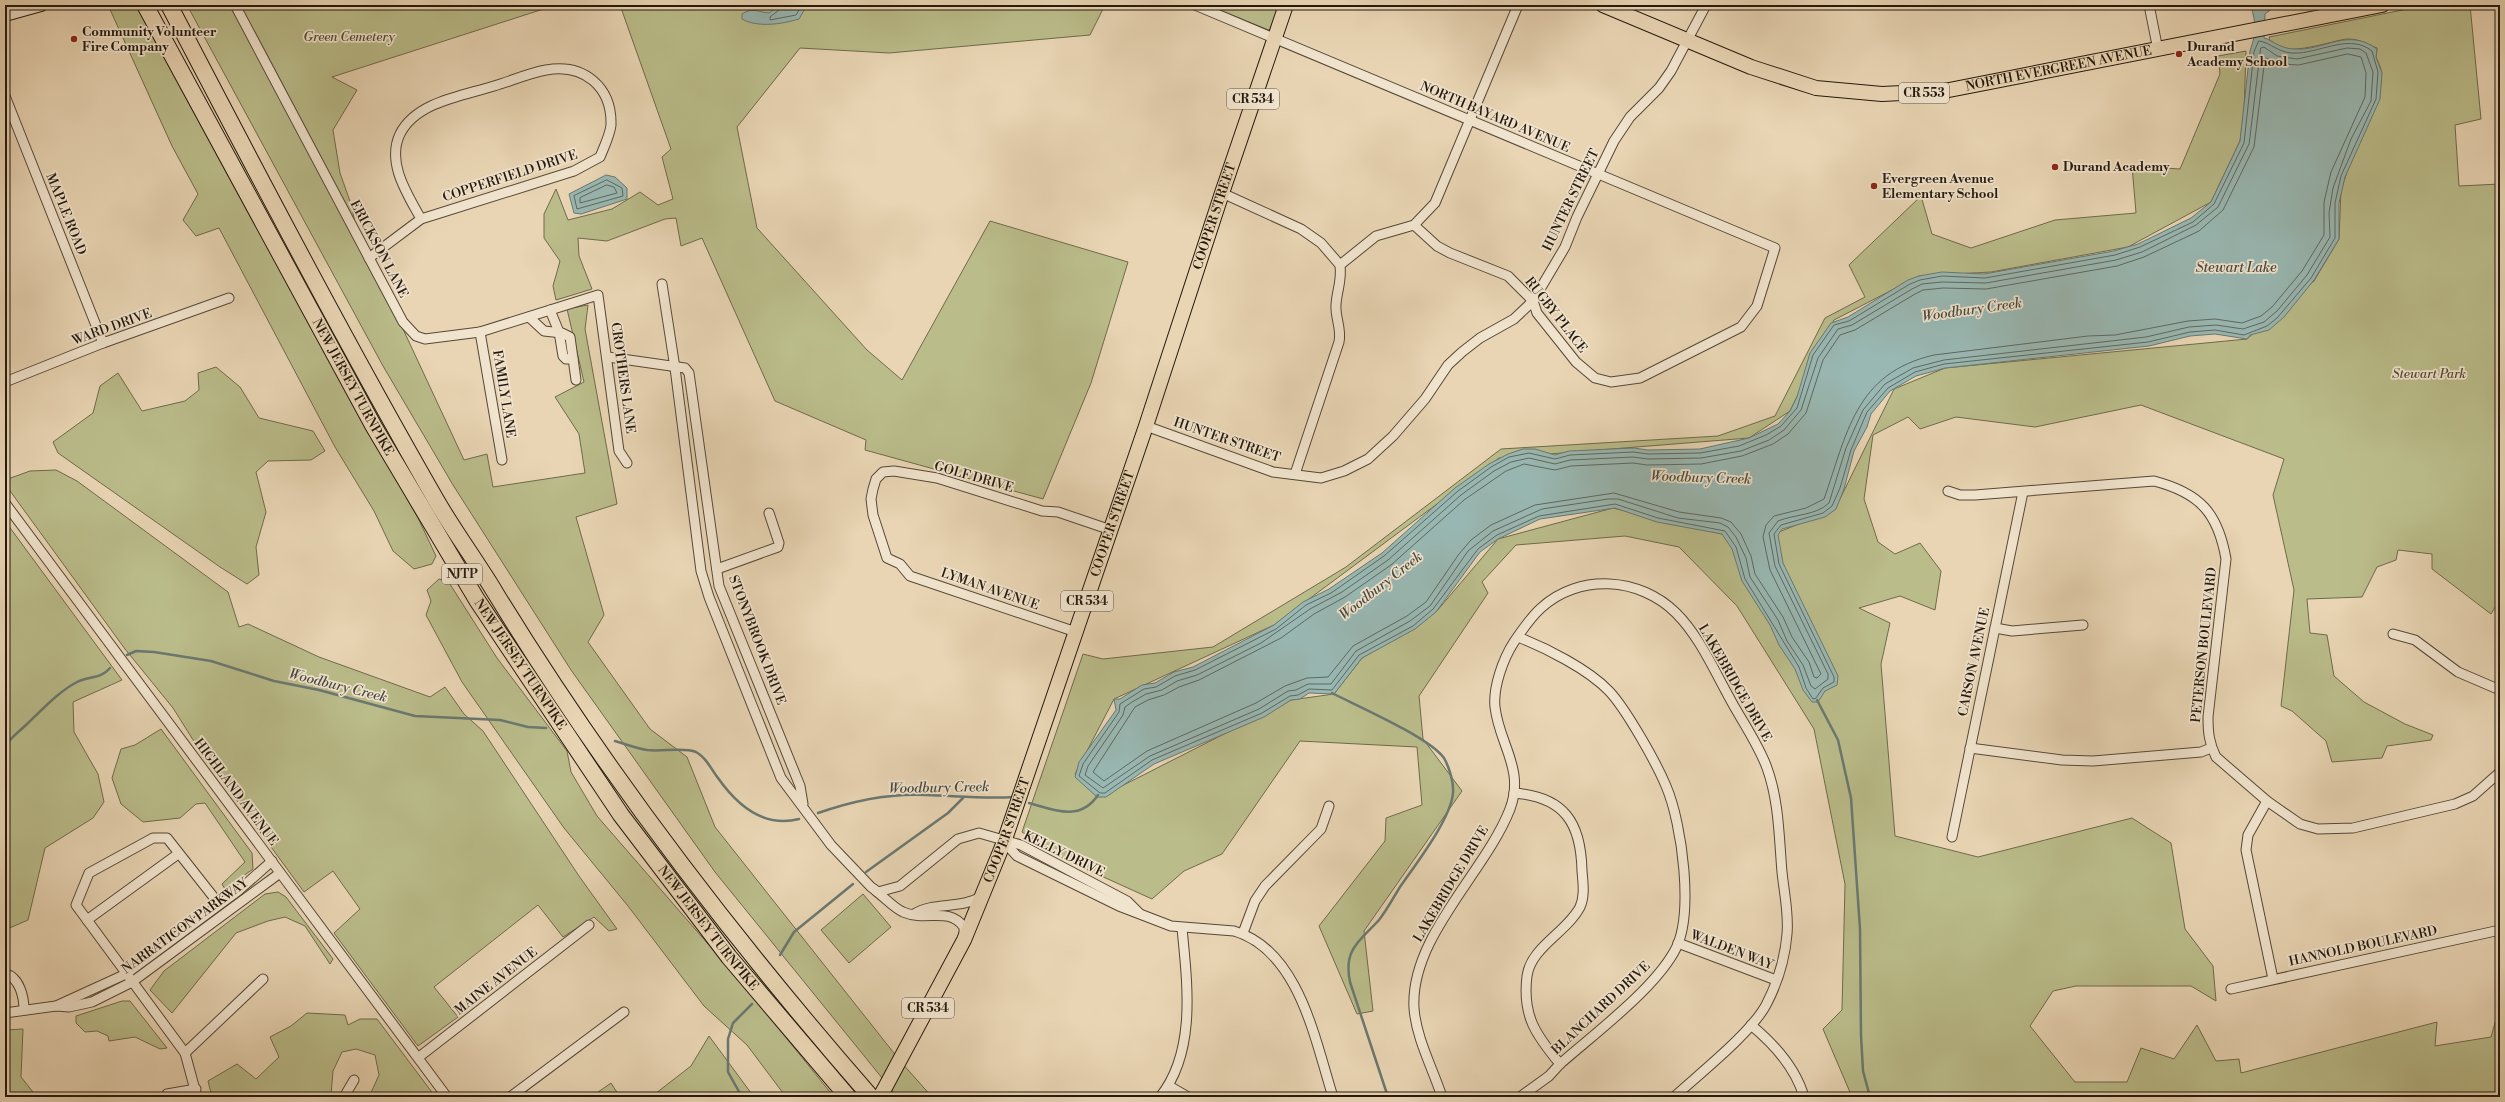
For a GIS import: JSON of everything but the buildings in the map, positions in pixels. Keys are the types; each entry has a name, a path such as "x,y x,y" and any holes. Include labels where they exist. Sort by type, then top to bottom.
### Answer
{"highway":[{"name":"NEW JERSEY TURNPIKE","path":"145,5 374,427 477,600 621,815 729,957 848,1097"},
{"name":"NEW JERSEY TURNPIKE","path":"169,5 395,428 437,501 530,649 610,767 698,886 827,1046 871,1097"}],"main road":[{"name":"COOPER STREET","path":"880,1097 964,940 1004,842 1111,530 1222,193 1286,5"},
{"name":"NORTH EVERGREEN AVENUE","path":"1603,5 1751,67 1794,82 1816,88 1882,94 1944,91 2382,5"}],"street":[{"path":"5,15 41,5"},
{"name":"ERICKSON LANE","path":"235,5 403,322 416,336 425,339 480,332 598,295"},
{"name":"NORTH BAYARD AVENUE","path":"1194,5 1773,247"},
{"path":"1340,264 1362,249 1376,236 1414,225 1435,202 1518,5"},
{"name":"HUNTER STREET","path":"1146,426 1273,472 1321,478 1344,471 1368,459 1393,436 1425,399 1448,365 1480,338 1514,319 1533,301 1565,247 1598,174 1630,117 1659,88 1688,40 1706,5"},
{"path":"2149,5 2158,50"},
{"name":"COPPERFIELD DRIVE","path":"369,258 421,219 574,172 600,157 611,127 610,103 594,80 572,69 546,70 435,104 413,115 399,135 395,157 400,178 421,219"},
{"name":"MAPLE ROAD","path":"5,96 103,343"},
{"path":"1222,193 1301,229 1321,243 1340,264 1342,279 1336,306 1341,332 1339,342 1295,474"},
{"name":"RUGBY PLACE","path":"1414,225 1437,246 1450,253 1508,276 1533,301 1537,313 1576,362 1596,378 1612,382 1634,380 1668,366 1741,327 1757,306 1775,248 1773,247"},
{"name":"STONYBROOK DRIVE","path":"662,284 675,368 701,572 709,597 781,778 831,845 871,887 903,912 914,914 920,918 947,915 955,917 964,927 964,940"},
{"name":"CROTHERS LANE","path":"598,295 608,356 620,451 627,463"},
{"name":"WARD DRIVE","path":"5,382 103,343 229,298"},
{"path":"550,310 559,332 563,356 566,359 573,359 576,380"},
{"path":"530,317 544,331 559,332"},
{"name":"FAMILY LANE","path":"480,332 502,460"},
{"path":"608,356 675,368"},
{"name":"STONYBROOK DRIVE","path":"675,368 685,368 690,380 717,569 722,592 800,786 804,808"},
{"name":"GOLF DRIVE","path":"900,564 887,558 871,509 873,488 876,479 884,472 894,471 937,478 1042,511 1058,512 1111,530"},
{"name":"PETERSON BOULEVARD","path":"1948,491 1960,495 1974,495 2023,492 2132,481 2154,481 2174,486 2194,498 2211,515 2222,534 2226,559 2208,717 2208,736 2211,748"},
{"name":"CARSON AVENUE","path":"1952,838 2023,492"},
{"name":"HIGHLAND AVENUE","path":"5,503 447,1097"},
{"path":"717,569 778,547 779,543 768,513"},
{"name":"LYMAN AVENUE","path":"900,564 910,576 1076,632"},
{"name":"LAKEBRIDGE DRIVE","path":"1442,1097 1418,1027 1414,1009 1418,968 1432,940 1508,813 1514,793 1514,770 1494,705 1500,673 1507,654 1529,620 1542,606 1566,592 1599,583 1622,585 1651,593 1667,605 1691,631 1763,757 1773,789 1787,932 1782,965 1766,1006 1751,1025 1674,1097"},
{"path":"1995,628 2012,631 2083,625"},
{"path":"2393,634 2415,640 2458,672 2500,690"},
{"name":"BLANCHARD DRIVE","path":"1518,637 1590,674 1618,701 1666,786 1675,813 1685,890 1683,924 1678,943 1659,974 1560,1064 1549,1076 1520,1097"},
{"path":"1970,748 2062,760 2093,761 2201,752 2211,748 2216,757 2267,801 2300,824 2318,829 2353,828 2455,804 2473,796 2500,773"},
{"path":"1514,793 1534,795 1551,802 1561,809 1575,827 1581,845 1583,896 1580,906 1564,927 1543,947 1534,959 1527,975 1527,1011 1531,1026 1560,1064"},
{"path":"2267,801 2248,835 2246,850 2273,979"},
{"path":"1243,933 1255,901 1265,886 1321,829 1330,806"},
{"path":"871,887 878,892 900,886 958,838 968,834 979,834 1004,842"},
{"path":"167,1094 196,1093 185,1053 76,905 89,873 154,838 167,838 178,854 219,904"},
{"name":"KELLY DRIVE","path":"1004,842 1017,856 1119,906 1171,926 1182,928 1215,928 1243,933 1264,946 1288,973 1297,990 1333,1097"},
{"path":"87,920 178,854"},
{"name":"NARRATICON PARKWAY","path":"56,1006 126,974 219,904 272,861"},
{"name":"NARRATICON PARKWAY","path":"5,1013 56,1006 65,1007 92,1002 132,982 280,873"},
{"path":"914,914 929,907 973,902 983,896"},
{"name":"MAINE AVENUE","path":"418,1057 589,925"},
{"path":"1160,1097 1169,1086 1182,1046 1187,1006 1182,928"},
{"name":"HANNOLD BOULEVARD","path":"2231,989 2500,930"},
{"name":"WALDEN WAY","path":"1678,943 1776,980"},
{"path":"5,974 19,984 24,1001 24,1010"},
{"path":"185,1053 263,979"},
{"path":"510,1097 624,1012"},
{"path":"1751,1025 1772,1044 1788,1064 1804,1097"},
{"path":"344,1097 354,1080"},
{"path":"1169,1086 1188,1097"}],"green space":[{"path":"108,5 137,5 329,360 418,518 436,556 432,564 414,569 393,551 374,511 335,447 219,228 196,236 183,220 198,194 172,146"},
{"name":"Green Cemetery","path":"187,5 556,5 332,77 357,90 333,130 340,173 352,207 357,236 389,299 464,460 487,454 493,487 585,473 579,434 555,397 584,382 567,309 588,305 585,329 617,504 576,517 604,615 588,642 650,729 687,757 715,827 901,1062 932,1097 897,1097 715,872 571,670 453,485 383,366"},
{"path":"620,5 1105,5 1090,35 889,53 800,48 737,127 757,228 867,350 902,380 990,221 1128,262 1091,383 1043,499 865,450 866,440 775,401 702,238 681,246 676,218 665,219 607,241 578,238 579,256 592,289 556,300 553,286 560,261 544,238 544,214 556,189 568,220 612,209 640,192 658,205 673,199 662,157 671,149"},
{"path":"1207,5 1283,5 1271,31"},
{"name":"Stewart Park","path":"2427,5 2470,5 2481,119 2455,125 2459,186 2500,184 2500,599 2491,614 2432,569 2432,554 2398,550 2396,560 2377,567 2362,597 2307,599 2310,633 2327,635 2334,676 2364,702 2405,724 2433,735 2431,740 2387,746 2382,758 2332,762 2326,741 2292,711 2281,706 2294,590 2273,495 2284,459 2141,405 2035,427 1956,417 1920,429 1908,417 1873,435 1864,499 1878,542 1895,554 1920,543 1941,571 1935,610 1900,596 1859,608 1890,623 1881,664 1895,836 1978,857 2132,818 2171,843 2185,929 2213,966 2216,1001 2191,986 2076,986 2053,991 2030,1026 2075,1082 2127,1082 2141,1048 2174,1059 2197,1025 2216,1061 2239,1059 2241,1073 2437,1022 2435,1046 2491,1037 2500,1005 2500,1097 1852,1097 1823,1029 1842,1010 1845,884 1814,729 1737,606 1679,547 1625,536 1516,545 1482,582 1488,593 1419,696 1423,739 1462,791 1364,931 1373,1011 1357,1014 1319,926 1385,841 1386,818 1422,805 1417,747 1300,741 1222,854 1184,871 1152,899 1066,860 1022,832 1083,654 1103,659 1213,647 1346,567 1501,449 1718,436 1775,416 1825,318 1865,297 1849,265 1921,196 1932,234 1971,248 2055,220 2136,213 2132,166 2180,169 2220,74 2218,56 2246,51 2244,113 2240,141 2211,202 2128,247 1991,272 1919,276 1834,320 1790,411 1749,438 1499,458 1274,625 1114,699 1075,774 1100,797 1291,700 1334,694 1362,658 1436,612 1498,539 1613,508 1722,534 1779,532 1835,509 1894,389 1945,368 2247,339 2314,281 2339,239 2341,190 2381,69 2376,57 2377,48 2360,41 2348,39 2304,48 2280,49 2272,45 2269,37"},
{"path":"216,367 240,387 259,418 313,431 325,451 311,460 268,461 256,472 266,512 256,547 259,575 247,584 220,567 58,453 53,442 93,413 100,386 118,373 142,411 185,401 199,390 198,373"},
{"path":"56,470 77,481 228,592 239,627 248,624 319,657 430,697 445,687 464,714 483,731 579,876 617,929 609,931 594,917 563,937 538,905 434,987 458,1017 418,1046 334,933 360,909 333,871 304,892 195,743 173,708 125,649 5,484 5,480 30,471"},
{"path":"5,521 122,680 73,702 74,732 98,774 104,802 93,818 45,848 28,920 5,930"},
{"path":"439,579 448,581 497,658 567,751 571,772 597,816 741,982 834,1097 786,1097 747,1045 704,1006 628,906 564,828 462,682 426,615 431,601 427,590"},
{"path":"161,729 252,853 253,869 225,889 222,884 245,862 205,803 196,804 180,818 143,822 121,804 112,778 121,749 135,745"},
{"path":"278,892 286,897 333,959 330,964 305,926 285,917 268,921 236,933 172,1013 150,990 164,971 265,894"},
{"path":"863,894 891,927 849,963 821,930"},
{"path":"122,1001 130,1001 167,1048 160,1049 135,1037 109,1041 108,1036 97,1031 85,1032 76,1023 76,1016"},
{"path":"307,1013 345,1015 348,1025 360,1019 377,1019 434,1095 431,1097 369,1097 379,1075 375,1055 356,1049 342,1052 333,1071 331,1095 326,1097 212,1097 208,1081 237,1064 256,1079 279,1057 270,1037 291,1026"},
{"path":"23,1029 21,1077 37,1097 5,1097 5,1030"},
{"path":"709,1036 754,1097 651,1097 691,1066"},
{"path":"611,1083 620,1097 591,1097"}],"water":[{"path":"779,5 807,5 799,19 770,24 755,24 742,19 742,14 746,12 755,10 769,13"},
{"name":"Stewart Lake","path":"2251,5 2277,5 2265,14 2264,38 2280,46 2289,49 2306,49 2346,40 2356,40 2377,49 2376,57 2382,73 2380,99 2345,177 2339,203 2339,239 2314,280 2284,317 2269,330 2250,335 2247,339 2215,334 2190,336 2149,346 1945,368 1916,376 1890,391 1871,414 1867,427 1854,451 1844,489 1836,509 1825,517 1782,529 1778,535 1783,563 1838,676 1837,685 1825,691 1818,702 1812,702 1803,690 1795,669 1779,645 1770,625 1742,581 1732,549 1722,534 1657,522 1615,508 1540,519 1498,539 1480,552 1436,612 1415,629 1362,658 1334,694 1309,693 1300,699 1291,700 1264,717 1154,764 1106,797 1097,797 1075,777 1079,762 1116,710 1114,699 1120,699 1142,685 1155,683 1174,672 1193,667 1274,625 1303,602 1329,589 1382,553 1455,488 1489,464 1508,454 1523,449 1535,449 1555,455 1569,451 1634,448 1648,450 1700,449 1749,438 1778,424 1790,411 1797,397 1810,353 1831,323 1848,317 1908,280 1919,276 1942,272 1984,274 2114,251 2138,244 2191,218 2211,202 2240,141 2250,51 2255,33 2255,23"},
{"path":"606,175 615,177 627,188 627,199 581,214 574,213 569,194"}],"waterway":[{"name":"Woodbury Creek","path":"127,655 136,651 154,652 211,661 274,681 319,690 415,716 500,720 528,727 546,728"},
{"name":"Woodbury Creek","path":"5,746 63,691 81,680 99,676 110,668"},
{"path":"1332,693 1409,732 1436,750 1444,758 1453,784 1451,804 1431,842 1382,916 1355,946 1349,961 1348,971 1350,982 1388,1097"},
{"path":"1817,700 1838,740 1851,798 1860,929 1861,1035 1863,1071 1870,1097"},
{"name":"Woodbury Creek","path":"615,741 647,750 685,750 696,752 706,760 715,775 734,797 752,812 774,820 786,821 799,819"},
{"name":"Woodbury Creek","path":"818,813 844,805 900,795 992,798 1014,797"},
{"name":"Woodbury Creek","path":"1029,803 1057,811 1075,811 1083,809 1098,795"},
{"path":"866,872 948,813 963,798"},
{"path":"780,955 794,932 853,884"},
{"path":"742,1097 728,1072 728,1039 733,1023 752,1004"}],"place":[{"name":"Community Volunteer Fire Company","path":"74,39"},
{"name":"Durand Academy School","path":"2179,54"},
{"name":"Durand Academy","path":"2055,167"},
{"name":"Evergreen Avenue Elementary School","path":"1874,186"}]}
